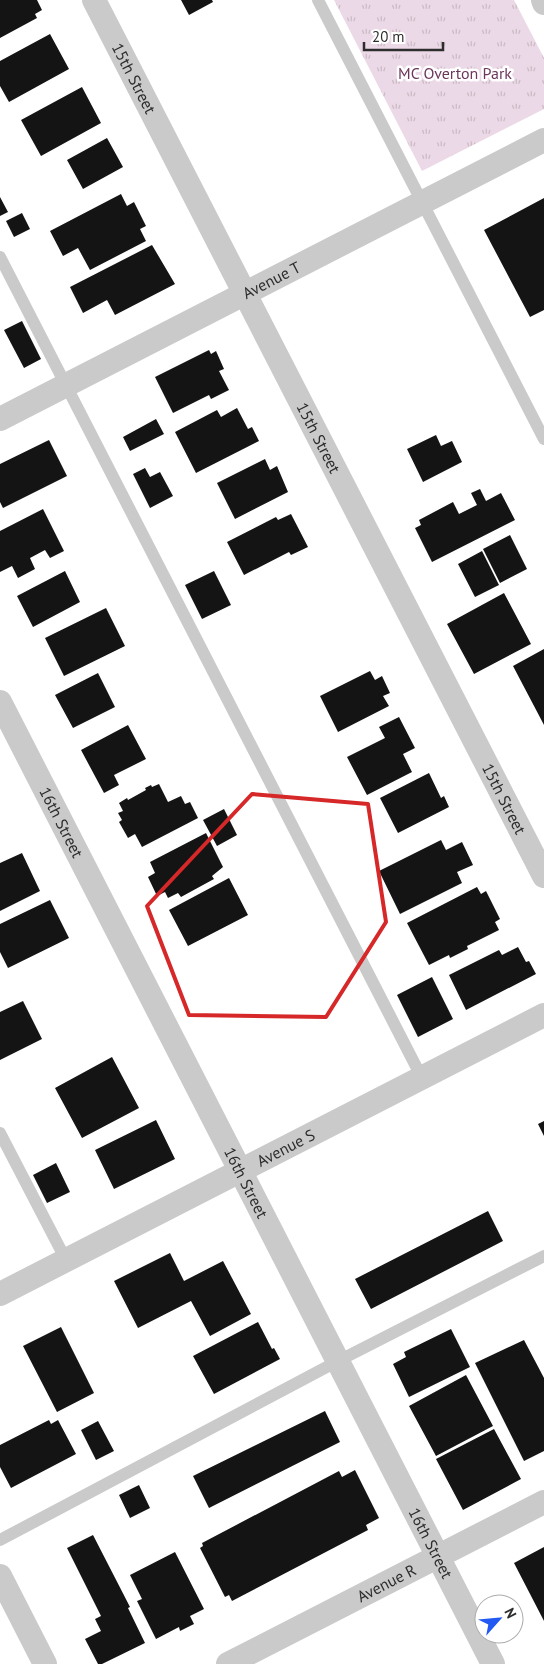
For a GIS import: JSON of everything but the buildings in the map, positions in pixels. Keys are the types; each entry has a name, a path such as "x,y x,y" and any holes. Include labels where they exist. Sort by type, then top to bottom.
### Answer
{"street":[{"name":"15th Street","path":"94,0 544,876"},
{"name":"Avenue T","path":"0,419 544,140"},
{"name":"16th Street","path":"0,702 493,1664"},
{"name":"Avenue S","path":"0,1294 544,1015"},
{"name":"Avenue R","path":"228,1664 544,1502"},
{"path":"0,1576 45,1664"}],"lane":[{"path":"318,0 544,439"},
{"path":"0,257 422,1078"},
{"path":"0,1133 66,1260"},
{"path":"0,1540 338,1361 544,1256"}],"highlighted area":[{"path":"252,794 368,804 386,922 326,1017 189,1015 147,906"}],"green space":[{"name":"MC Overton Park","path":"334,0 514,0 544,58 544,109 422,171"}]}
